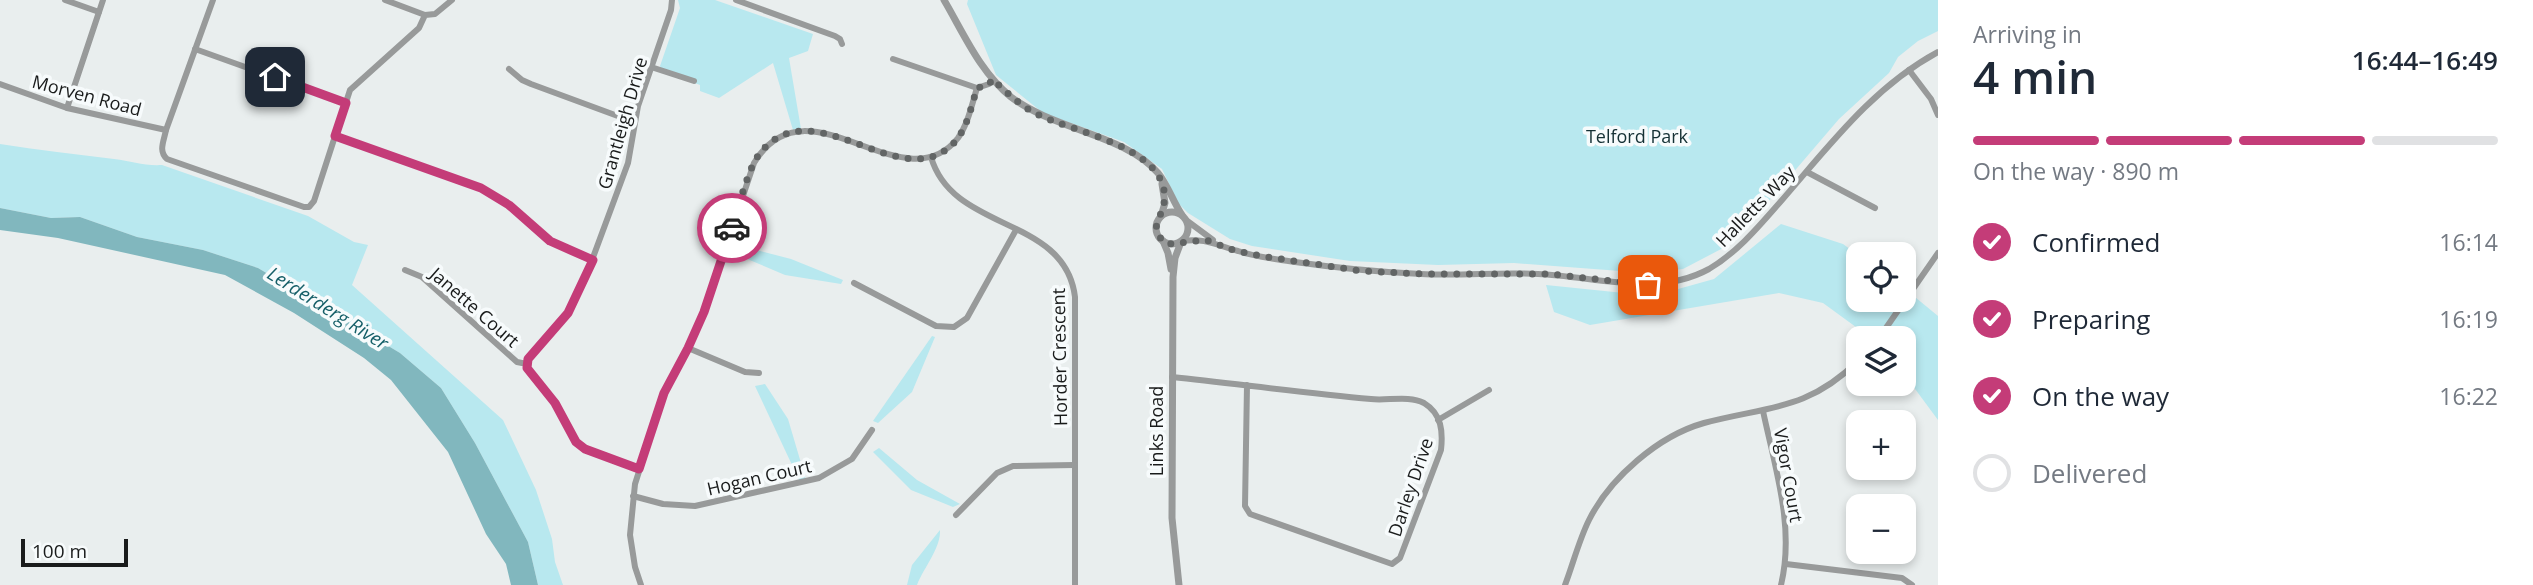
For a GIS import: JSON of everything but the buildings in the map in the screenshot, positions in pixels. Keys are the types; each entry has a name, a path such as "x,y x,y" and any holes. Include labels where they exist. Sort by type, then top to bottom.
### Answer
{"street":[{"path":"65,0 99,12"},
{"path":"67,107 103,0"},
{"path":"213,0 166,130 162,155 304,207 309,207 314,201 352,88 419,28 425,15"},
{"path":"385,0 425,15 436,14 452,0"},
{"name":"Grantleigh Drive","path":"527,364 528,359 568,313 593,260 628,163 634,122 672,0"},
{"path":"736,0 835,36 841,39 842,44"},
{"path":"762,9 765,0"},
{"path":"944,0 992,79 1032,112 1121,146 1140,157 1158,173 1189,230 1182,242 1174,244 1163,241 1158,235 1156,228 1165,203 1164,188 1158,173"},
{"path":"195,48 346,103"},
{"name":"Halletts Way","path":"1182,242 1196,240 1217,243 1236,251 1267,257 1362,271 1550,274 1648,285 1677,280 1697,274 1728,257 1768,217 1847,124 1877,95 1938,52"},
{"path":"893,59 977,88 989,85 992,79"},
{"path":"652,66 694,81"},
{"path":"509,69 531,84 634,122"},
{"path":"1909,70 1931,99 1938,115"},
{"name":"Morven Road","path":"0,84 67,107 166,130"},
{"path":"641,585 635,568 630,536 633,496 639,469 664,393 704,312 754,163 767,146 794,132 809,130 823,132 898,157 931,157 958,138 977,88"},
{"path":"335,136 481,188 509,205 550,241 593,260"},
{"name":"Horder Crescent","path":"931,157 942,183 957,198 1053,251 1061,260 1073,285 1075,585"},
{"path":"1807,172 1875,208"},
{"path":"1161,217 1171,212 1184,217"},
{"name":"Halletts Way","path":"1184,217 1217,243"},
{"path":"854,283 936,326 954,327 967,318 1016,230"},
{"name":"Links Road","path":"1163,241 1172,277"},
{"name":"Links Road","path":"1179,585 1172,518 1172,277 1175,258 1182,242"},
{"path":"1888,326 1938,255"},
{"name":"Janette Court","path":"405,270 422,277 517,362 527,364"},
{"path":"688,348 745,372 759,373"},
{"path":"527,364 527,368 555,403 576,442 585,449 639,469"},
{"path":"1565,585 1589,519 1623,472 1660,443 1702,424 1803,400 1838,381 1846,373"},
{"name":"Darley Drive","path":"1172,377 1247,385 1375,400 1405,399 1423,402 1437,414 1443,432 1441,450 1400,558 1392,564 1250,514 1245,506 1247,385"},
{"path":"1438,419 1489,390"},
{"name":"Vigor Court","path":"1763,411 1785,510 1786,564 1781,585"},
{"name":"Hogan Court","path":"633,496 663,504 695,506 819,478 852,459 872,430"},
{"path":"956,515 997,473 1013,467 1074,465"},
{"path":"1786,564 1902,578 1912,585"}],"green space":[{"path":"678,0 715,0 813,34 808,51 789,58 801,129 793,130 773,63 719,98 700,91 700,85 662,71 660,66 680,8"},
{"name":"Telford Park","path":"968,0 1938,0 1938,31 1918,41 1898,57 1889,73 1839,119 1762,209 1725,247 1683,269 1647,273 1514,263 1438,265 1350,261 1252,246 1230,239 1188,213 1178,203 1162,169 1124,142 1043,113 996,75 967,4"},
{"path":"0,144 162,165 308,216 354,242 368,245 352,285 503,420 536,490 563,585 538,585 528,542 475,443 441,388 400,353 258,268 203,250 137,237 80,217 51,218 0,208"},
{"path":"1781,224 1843,244 1846,246 1846,312 1916,312 1916,298 1938,316 1938,420 1916,390 1916,326 1855,326 1823,303 1779,293 1590,325 1554,312 1546,285 1653,296 1714,279"},
{"path":"737,245 791,259 843,280 841,284 785,275 733,253"},
{"path":"932,336 935,337 912,392 878,423 873,421"},
{"path":"765,384 788,419 806,480 800,482 755,386"},
{"path":"879,448 917,480 960,504 953,507 911,490 873,452"},
{"path":"940,530 935,551 917,585 907,585 912,565"}],"shaded area":[{"path":"0,208 51,218 80,217 137,237 203,250 258,268 400,353 441,388 475,443 528,542 538,585 511,585 506,564 486,534 448,452 391,380 364,358 294,313 225,275 58,238 0,230"}],"way so far":[{"path":"732,228 754,163 760,152 779,138 809,130 823,132 898,157 931,157 958,138 977,88 989,85 992,79 1032,112 1121,146 1140,157 1158,173 1164,188 1165,203 1156,228 1161,239 1168,244 1206,240 1236,251 1362,271 1550,274 1648,285"}],"route":[{"path":"275,77 346,103 335,136 481,188 509,205 550,241 593,260 568,313 528,359 527,368 555,403 576,442 585,449 639,469 664,393 704,312 732,228"}],"water label":[{"name":"Lerderderg River","path":"328,308"}]}
